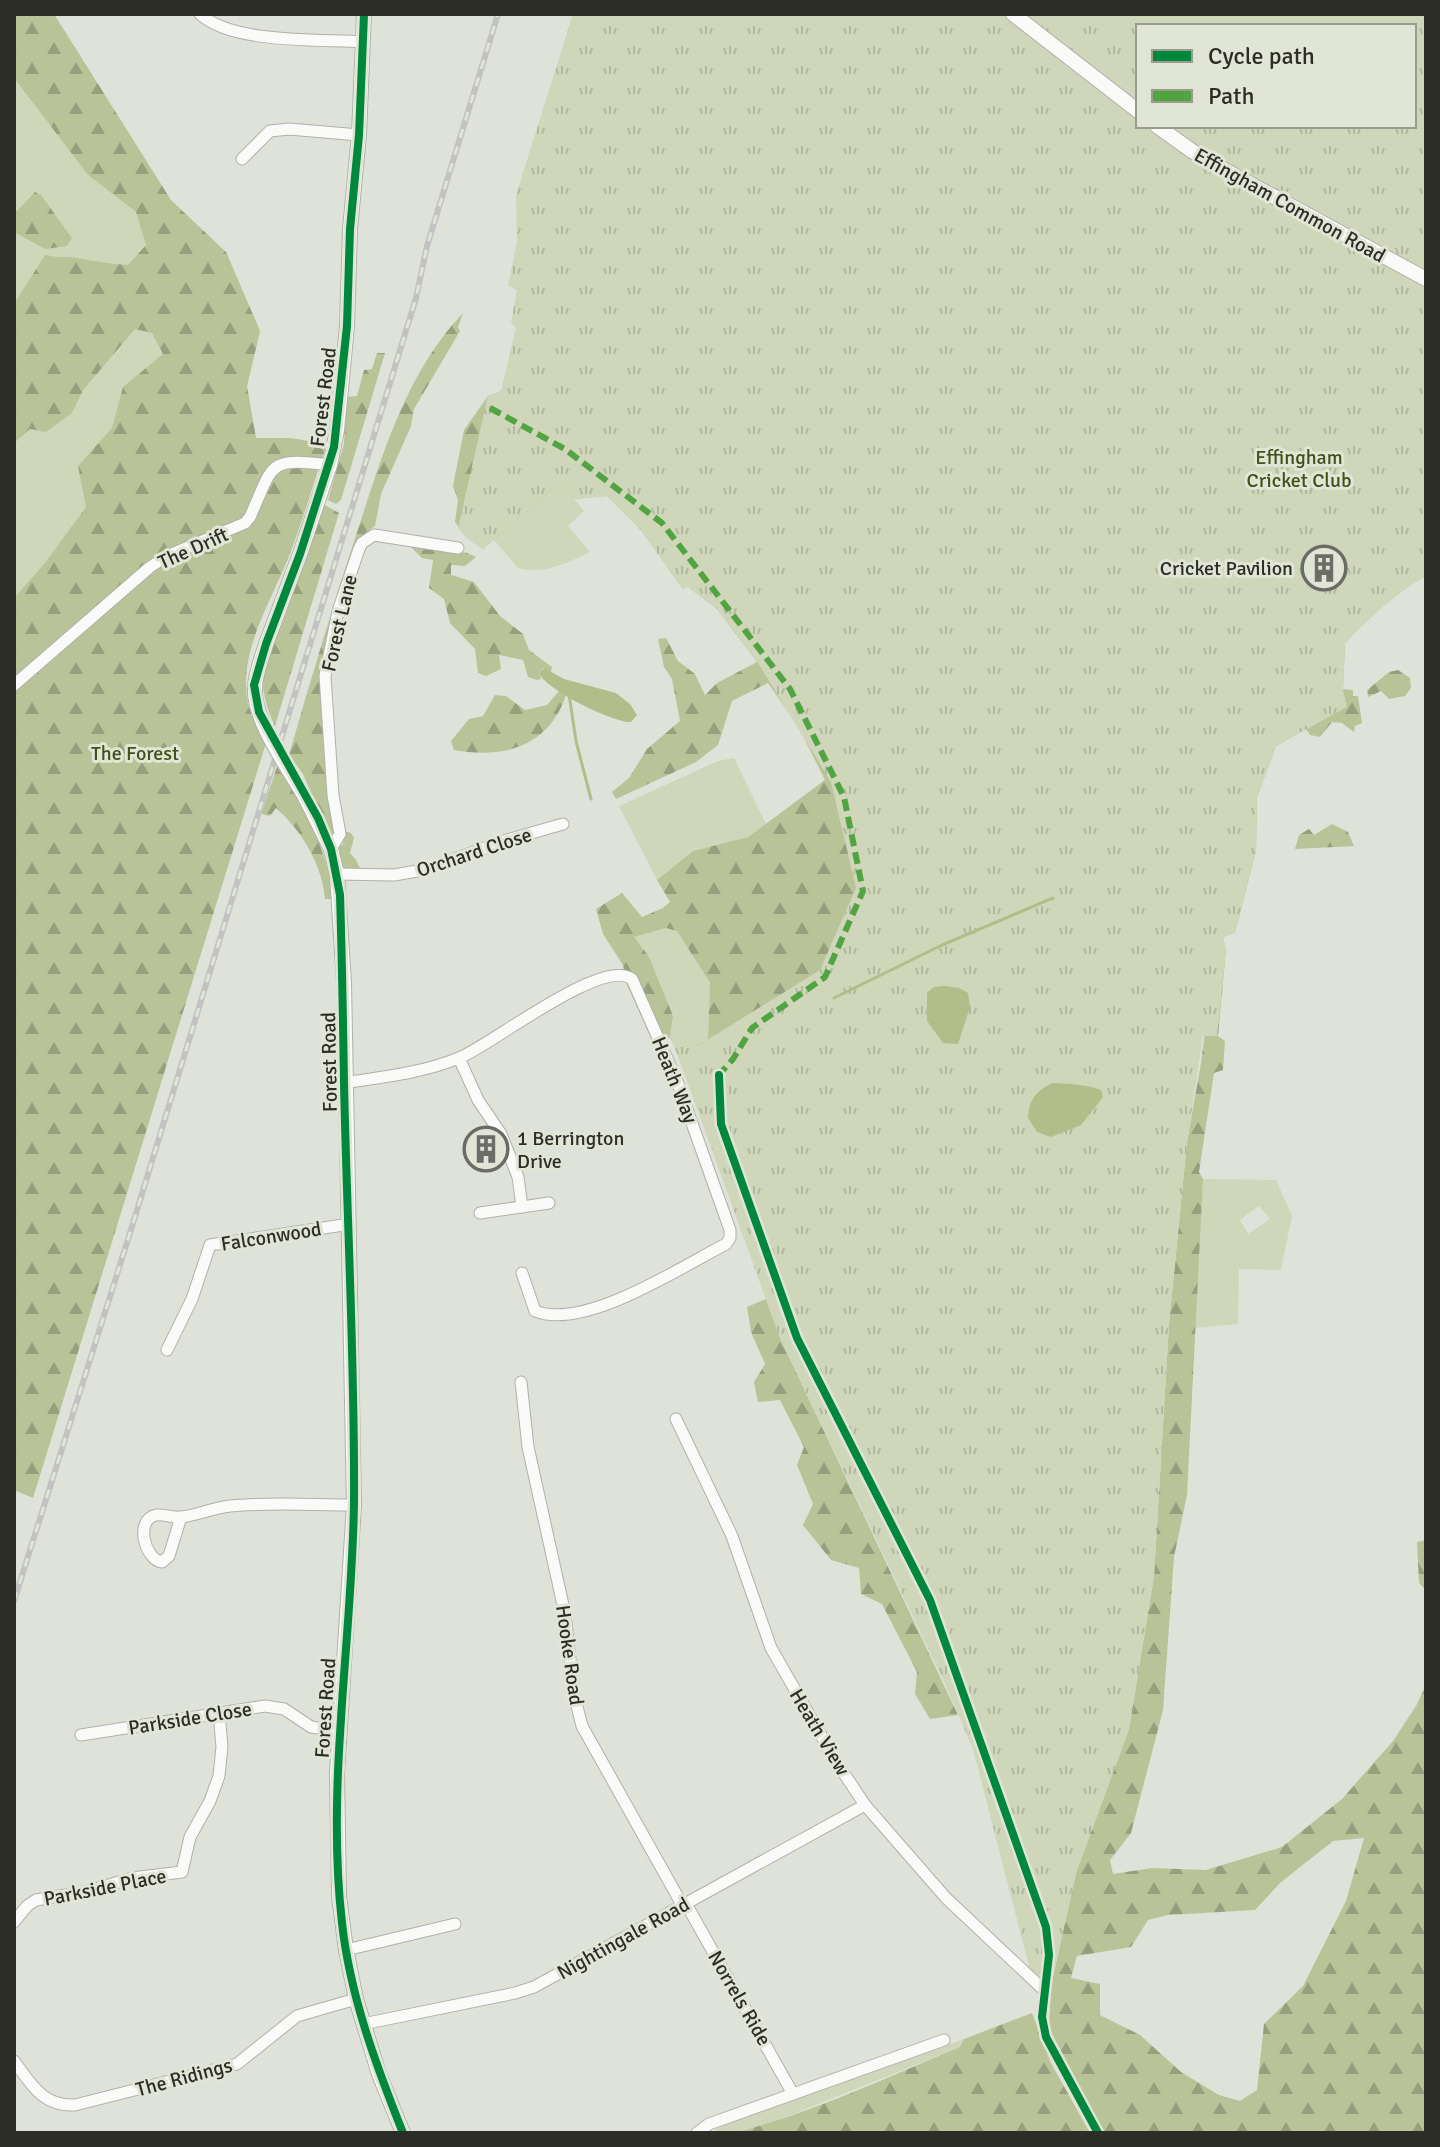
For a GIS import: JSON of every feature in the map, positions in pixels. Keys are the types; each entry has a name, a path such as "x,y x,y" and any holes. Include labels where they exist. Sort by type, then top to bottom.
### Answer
{"street":[{"path":"200,14 213,24 244,34 363,42"},
{"name":"Forest Road","path":"364,14 347,326 337,430 330,465 254,685 255,699 268,731 318,818 337,874 344,983 354,1505 336,1815 339,1896 356,1999 379,2074 403,2133"},
{"path":"1013,14 1136,109"},
{"name":"Effingham Common Road","path":"1160,128 1205,159 1426,279"},
{"path":"242,159 270,131 289,129 359,135"},
{"name":"The Drift","path":"14,685 150,567 167,556 245,523 268,473 278,465 301,461 330,465"},
{"name":"Forest Lane","path":"331,849 340,834 333,795 325,676 338,611 359,549 374,535 458,548"},
{"name":"Orchard Close","path":"337,874 394,875 423,870 563,824"},
{"name":"Heath Way","path":"344,1083 402,1074 459,1058 534,1011 574,991 615,974 629,976 677,1081 731,1234 726,1244 613,1303 583,1312 545,1314 535,1311 522,1273"},
{"path":"459,1058 478,1100 501,1134 518,1177 522,1207"},
{"path":"480,1213 549,1203"},
{"name":"Falconwood","path":"167,1350 192,1299 210,1245 350,1224"},
{"name":"Hooke Road","path":"521,1382 528,1447 565,1614 574,1695 582,1726 684,1905"},
{"name":"Heath View","path":"676,1419 732,1536 771,1648 837,1763 865,1805 946,1898 1046,1992"},
{"path":"181,1517 233,1506 354,1505"},
{"name":"Parkside Close","path":"81,1735 273,1706 290,1712 311,1727 340,1731"},
{"name":"Parkside Place","path":"14,1922 36,1900 89,1891 132,1878 182,1872 190,1837 210,1801 219,1776 222,1747 219,1712"},
{"name":"Nightingale Road","path":"363,2024 525,1991 865,1805"},
{"name":"Norrels Ride","path":"684,1905 793,2094"},
{"path":"346,1950 455,1924"},
{"name":"The Ridings","path":"14,2061 42,2097 63,2105 75,2105 237,2064 297,2016 356,1999"},
{"path":"697,2133 709,2124 944,2040"}],"green space":[{"name":"The Forest","path":"14,14 54,14 171,200 226,252 260,331 247,386 256,438 291,438 327,444 294,542 259,625 248,660 248,703 266,743 33,1498 14,1490 14,598 45,563 86,507 78,466 112,428 123,387 163,354 152,333 135,329 83,390 72,413 46,432 30,429 14,443 14,304 45,255 128,265 146,245 136,212 88,175 14,78"},
{"name":"Effingham Cricket Club","path":"573,14 1426,14 1426,576 1383,607 1345,644 1343,690 1347,707 1276,746 1257,797 1256,851 1235,933 1223,937 1226,950 1217,1036 1203,1036 1187,1142 1169,1324 1154,1576 1129,1729 1076,1873 1051,1986 1030,1970 973,1749 780,1338 675,1048 699,1045 820,970 856,888 831,782 758,663 717,609 687,586 683,589 640,529 607,496 574,499 559,483 483,549 458,528 488,396 501,391 516,328 511,322 517,290 508,286 517,242 516,195"},
{"path":"14,78 88,175 136,212 226,252 260,331 247,386 256,438 14,678"},
{"path":"35,192 41,195 72,238 67,246 45,249 14,232 14,207 17,211"},
{"path":"463,313 458,327 460,331 414,409 411,426 381,494 375,526 365,533 353,554 323,666 334,834 331,837 303,774 289,755 368,497 399,413 427,360"},
{"path":"377,353 385,353 341,500 336,504 328,500 344,444 346,397 357,396 364,370 372,369"},
{"path":"501,391 1008,723 704,1123 675,1048 698,1045 708,1039 710,983 677,931 666,928 634,937 649,957 673,1016 670,1038 651,1038 627,985 623,965 603,934 596,909 622,893 642,917 663,908 670,902 657,880 693,851 748,837 825,780 798,726 768,683 732,701 718,745 696,762 616,799 612,792 629,778 647,749 680,721 672,679 664,667 658,639 666,638 678,661 695,674 705,695 717,683 757,662 717,609 687,586 683,589 640,529 607,496 574,499 559,483 483,549 468,539 455,522 458,500 453,486 464,430 488,396"},
{"path":"560,482 584,511 568,526 590,552 546,569 518,568 493,539"},
{"path":"325,505 339,513 275,726 265,699 262,670"},
{"path":"411,542 476,557 465,566 451,565 451,575 474,582 500,616 523,634 529,650 552,667 551,672 543,668 539,673 541,679 537,680 528,677 523,660 499,655 501,669 486,676 478,673 475,649 450,623 444,599 429,588 433,560 422,558 411,547"},
{"path":"1345,645 1343,689 1353,690 1353,696 1358,696 1362,723 1355,726 1354,732 1342,723 1332,722 1320,737 1310,735 1306,729 1276,746 1257,797 1256,851 1235,933 1223,937 1226,950 1218,1036 1225,1041 1223,1070 1214,1073 1199,1172 1203,1179 1187,1495 1174,1557 1163,1710 1131,1833 1110,1860 1113,1874 1152,1868 1206,1870 1282,1847 1342,1799 1393,1741 1426,1685 1426,2133 1104,2133 1049,2028 1051,1986 1076,1873 1129,1729 1154,1576 1169,1324 1187,1142 1201,1063 1235,800","holes":["1364,1838 1346,1901 1303,1986 1264,2024 1257,2090 1240,2101 1219,2095 1181,2072 1140,2035 1100,2015 1100,1984 1071,1978 1077,1956 1131,1947 1148,1920 1168,1915 1255,1910 1280,1883 1333,1841"]},
{"path":"1398,670 1410,678 1411,688 1405,696 1389,699 1381,691 1368,697 1367,690 1389,672"},
{"path":"559,691 566,695 558,713 536,738 490,753 454,750 451,741 469,719 483,716 495,695 506,696 525,710 547,705"},
{"path":"734,758 766,824 748,837 693,851 657,880 619,806 718,761"},
{"path":"278,764 313,829 335,899 325,899 315,861 294,827 276,808 270,816 261,814"},
{"path":"1332,824 1348,832 1354,846 1295,849 1299,835 1309,829 1314,835"},
{"path":"344,831 354,838 350,853 361,870 341,871 335,851 343,844"},
{"path":"666,928 677,931 710,984 708,1039 698,1045 675,1048 670,1038 673,1016 634,937"},
{"path":"1203,1179 1276,1180 1292,1216 1281,1270 1239,1269 1238,1324 1194,1328","holes":["1259,1206 1270,1219 1248,1234 1240,1220"]},
{"path":"766,1299 780,1338 958,1715 930,1719 915,1694 917,1672 882,1604 861,1594 859,1568 831,1560 803,1525 813,1504 797,1465 804,1447 780,1400 758,1402 754,1382 765,1364 751,1332 747,1307"},
{"path":"1426,1540 1426,1590 1419,1583 1417,1542"},
{"path":"1032,2013 1051,2063 1090,2133 734,2133 848,2094 960,2047 964,2039"},
{"path":"964,2039 960,2047 766,2125 734,2133 715,2133 716,2128"}],"shaded area":[{"path":"544,668 564,679 616,693 630,704 637,715 631,722 622,721 580,704 544,680 539,673"},
{"path":"945,986 968,993 970,1007 958,1044 943,1043 927,1021 927,993 934,987"},
{"path":"1053,1083 1095,1088 1101,1090 1103,1097 1081,1125 1051,1137 1037,1132 1028,1118 1035,1096"}],"waterway":[{"path":"569,694 576,741 591,799"},
{"path":"834,998 942,945 1053,898"}],"railway":[{"path":"14,1601 416,298 427,246 498,14"}],"marked path":[{"path":"490,408 565,449 662,523 790,689 844,797 863,891 825,977 752,1028 719,1075 719,1080"}],"cycle path":[{"path":"364,14 347,326 334,447 254,685 259,712 318,818 331,849 340,895 354,1503 338,1766 338,1870 342,1923 351,1977 374,2056 403,2133"},
{"path":"719,1075 721,1124 797,1338 930,1600 1046,1927 1049,1955 1042,2017 1046,2037 1098,2133"}],"place":[{"name":"Cricket Pavilion","path":"1324,568"},
{"name":"1 Berrington Drive","path":"486,1149"}]}
